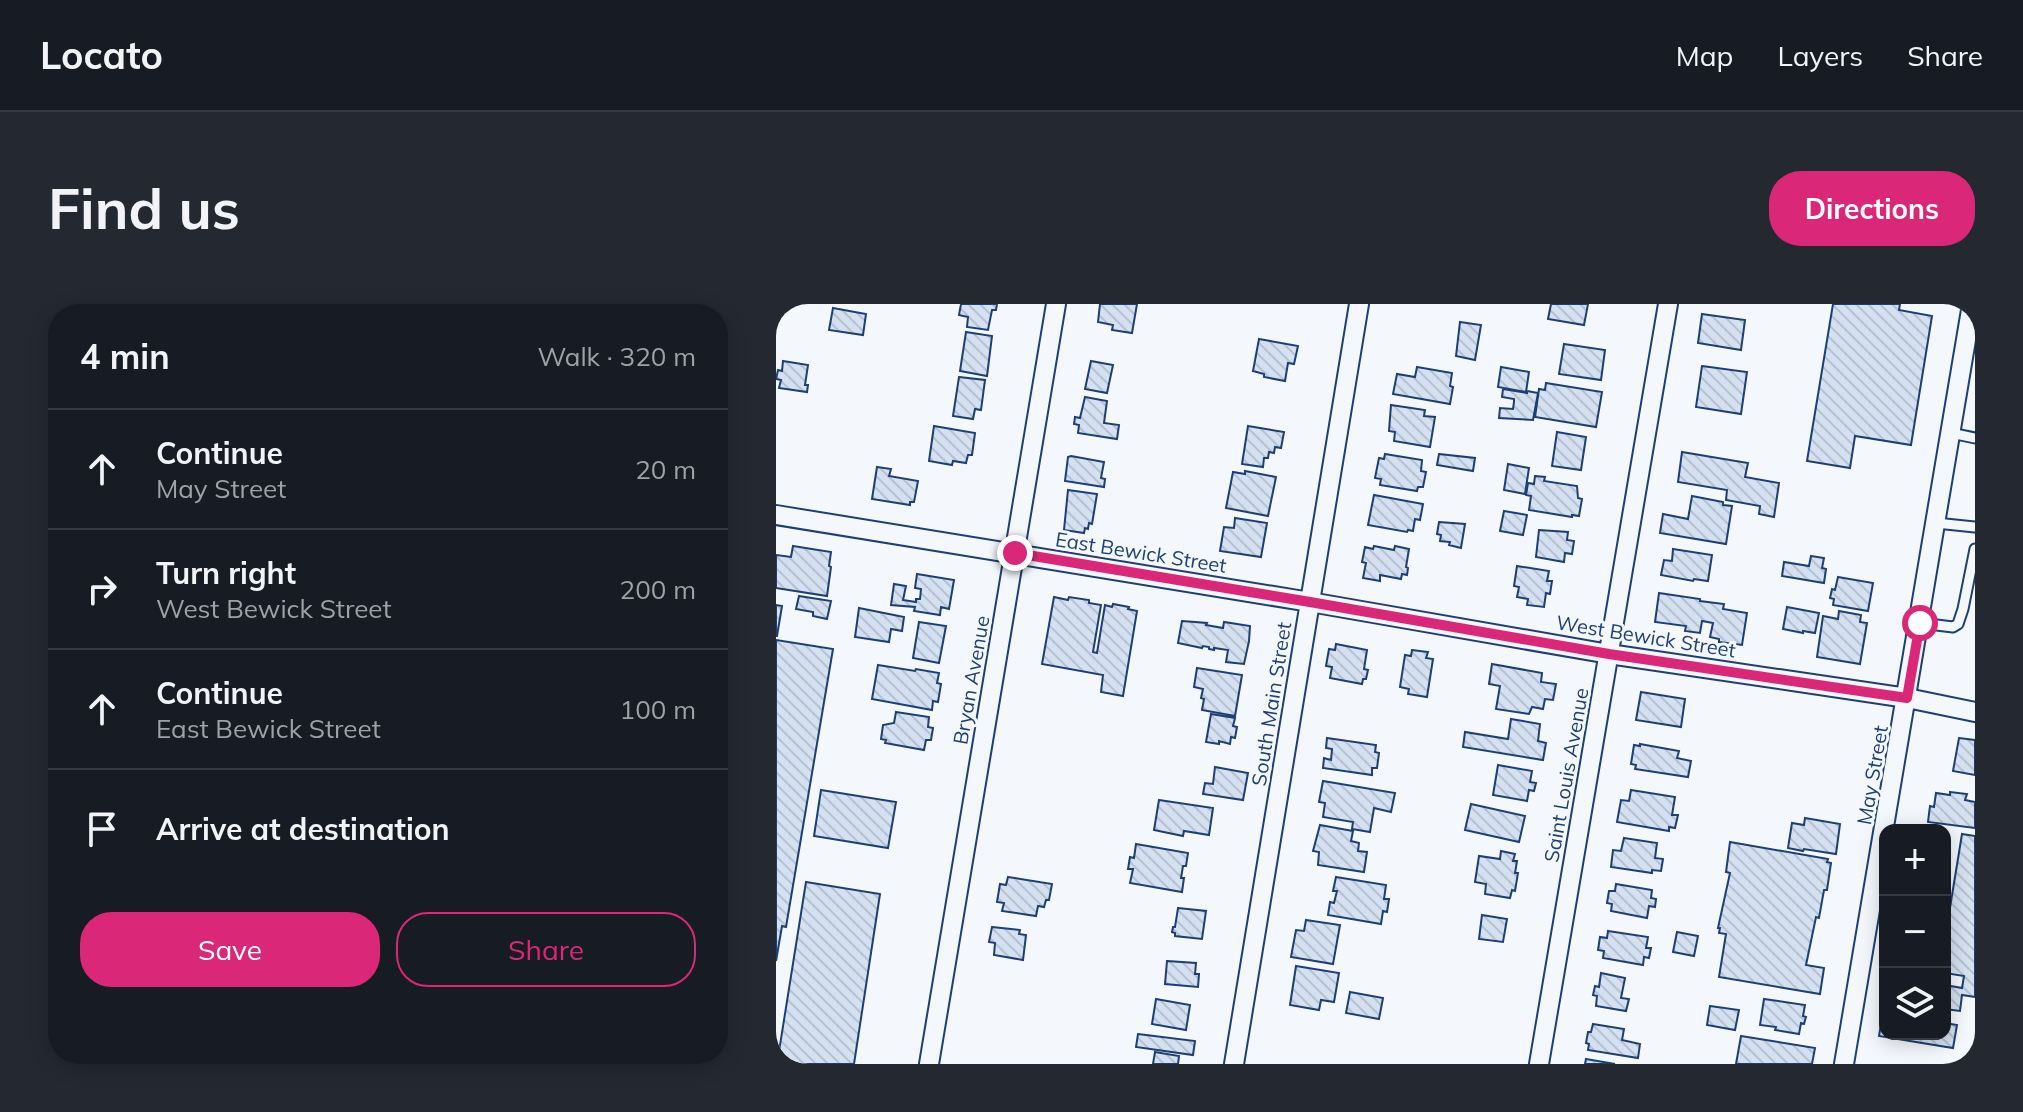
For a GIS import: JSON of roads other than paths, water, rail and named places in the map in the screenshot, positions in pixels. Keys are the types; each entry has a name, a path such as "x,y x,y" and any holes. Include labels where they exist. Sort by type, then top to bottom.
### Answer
{"street":[{"name":"Bryan Avenue","path":"929,1064 1056,304"},
{"name":"South Main Street","path":"1234,1064 1359,304"},
{"name":"Saint Louis Avenue","path":"1539,1064 1668,304"},
{"name":"May Street","path":"1844,1064 1951,433 1970,352 1972,304"},
{"name":"East Bewick Street","path":"776,515 1310,602"},
{"name":"West Bewick Street","path":"1310,602 1609,654 1907,698 1975,712"}],"lane":[{"path":"1951,433 1975,438"},
{"path":"1936,523 1975,527"},
{"path":"1920,623 1953,627 1958,624 1975,549"}]}
